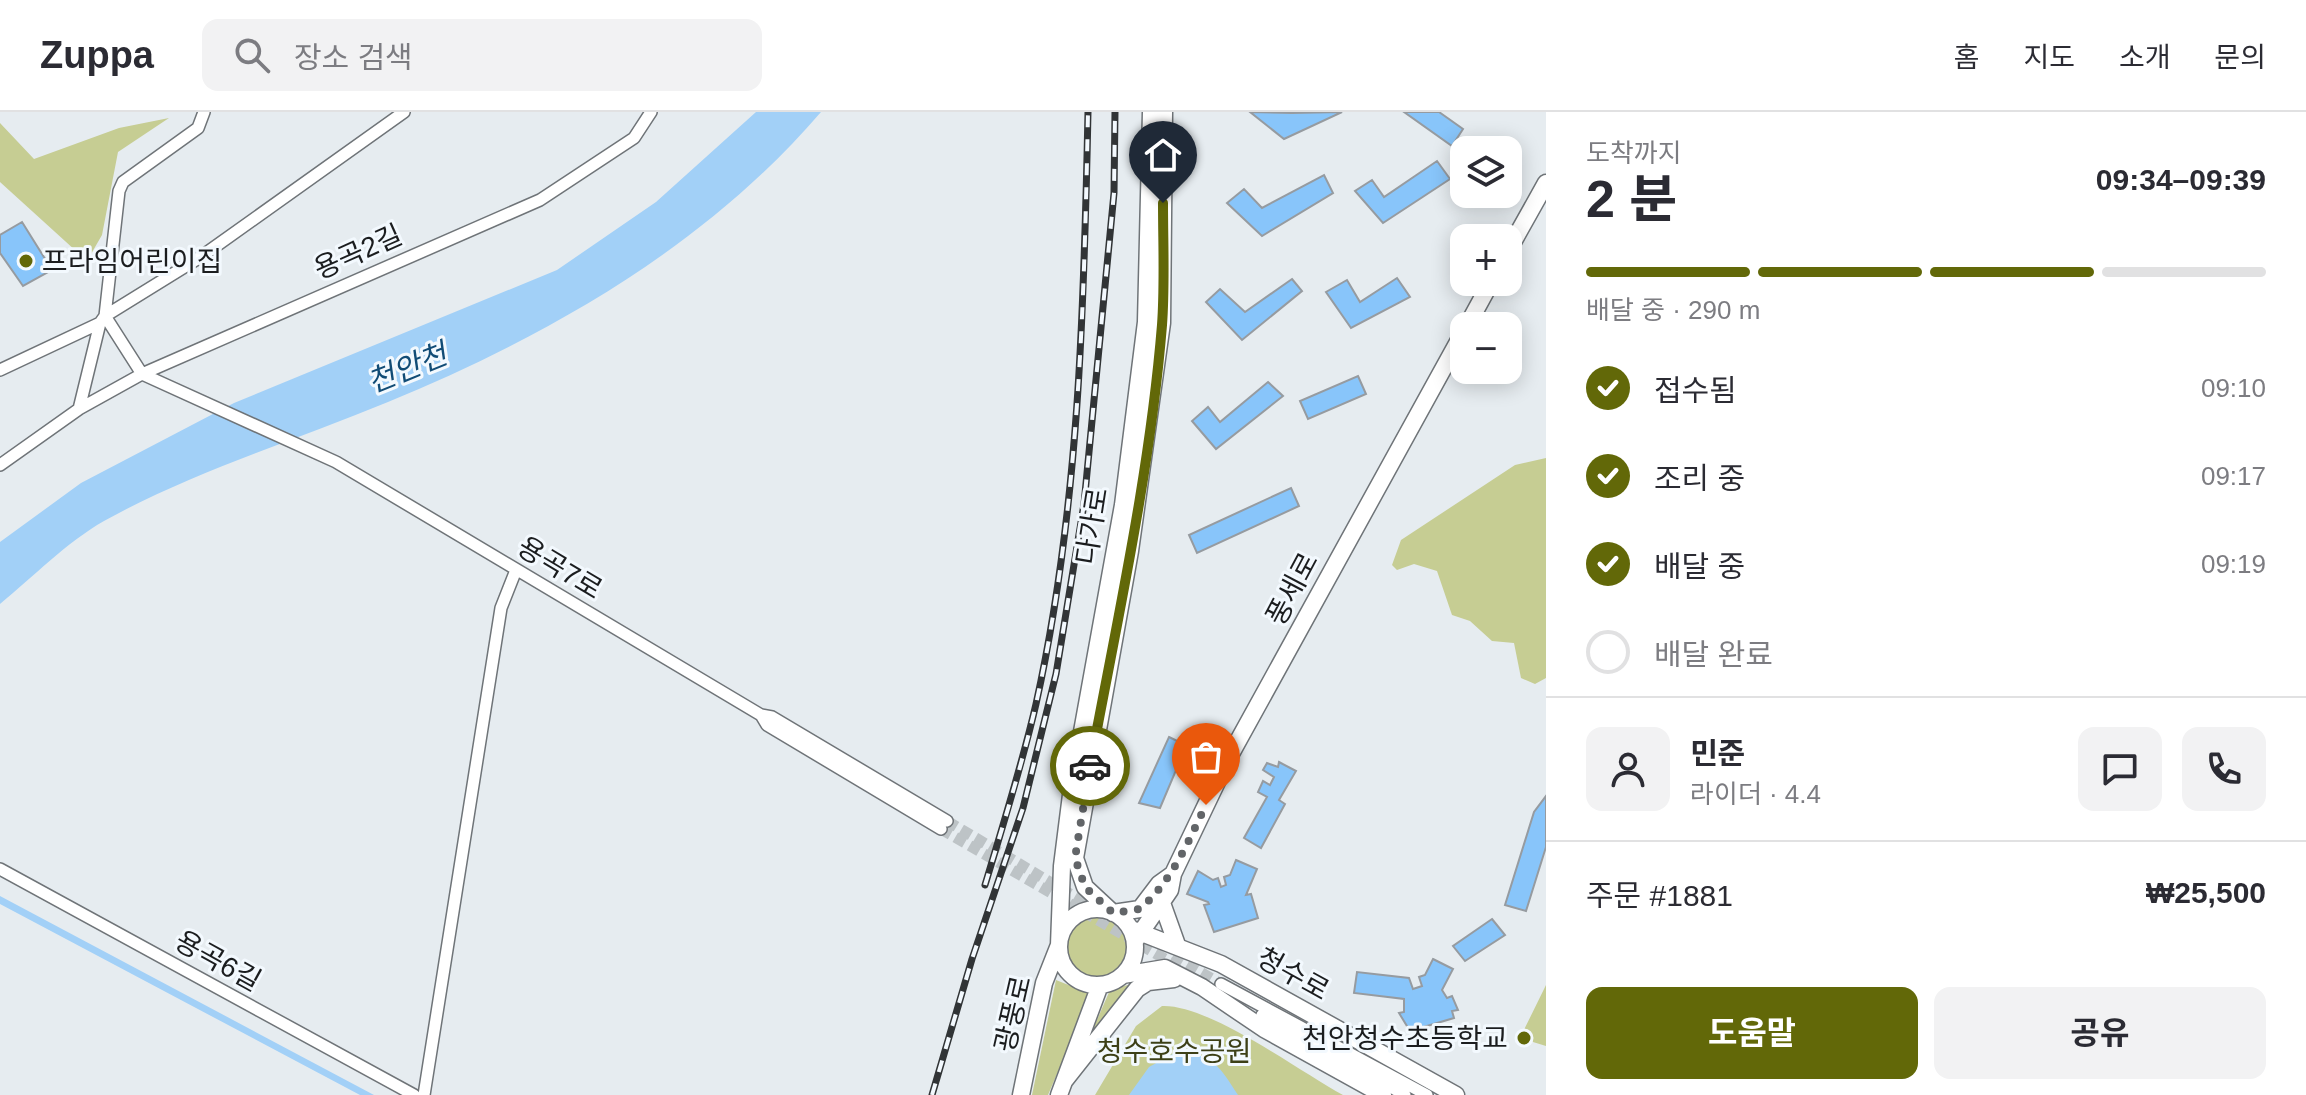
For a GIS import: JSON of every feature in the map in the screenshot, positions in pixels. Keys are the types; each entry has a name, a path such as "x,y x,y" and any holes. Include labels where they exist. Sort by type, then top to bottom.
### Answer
{"street":[{"path":"79,409 102,319 123,182 198,128 204,112"},
{"path":"0,370 102,319 202,256 404,112"},
{"name":"다가로","path":"1059,945 1062,866 1072,787 1123,505 1144,336 1151,112"},
{"name":"다가로","path":"1113,913 1085,887 1075,858 1130,551 1157,366 1162,323 1164,112"},
{"name":"용곡2길","path":"0,465 79,409 142,374 540,200 634,138 644,115"},
{"path":"1522,226 1546,183"},
{"path":"102,319 142,374"},
{"name":"풍세로","path":"1136,934 1170,890 1173,874 1227,761 1450,355"},
{"name":"용곡7로","path":"142,374 336,462 761,715 767,725 944,825"},
{"path":"424,1095 501,608 516,570"},
{"path":"1040,999 1062,866"},
{"name":"용곡6길","path":"0,869 414,1095"},
{"name":"풍세로","path":"1113,913 1140,909 1159,884 1173,874"},
{"path":"1162,903 1177,945"},
{"path":"1089,910 1113,913 1136,934 1135,953 1123,975 1100,985 1075,978 1066,969 1059,945 1068,923 1078,915 1089,910"},
{"name":"청수로","path":"1136,934 1177,945 1221,964 1456,1095"},
{"name":"광풍로","path":"1021,1095 1040,999 1059,945"},
{"path":"1221,964 1201,967 1196,979 1427,1095"},
{"name":"청수로","path":"1123,975 1165,968 1213,987 1264,1029 1383,1095"},
{"path":"1062,1088 1137,989 1160,978 1213,987 1405,1095"},
{"path":"1062,1088 1100,985"}],"green space":[{"path":"169,118 118,152 102,235 87,261 0,182 0,123 34,159 119,128"},
{"path":"1546,458 1546,678 1535,684 1521,678 1514,643 1492,641 1470,621 1452,615 1437,571 1414,564 1397,570 1392,565 1401,540 1515,465"},
{"path":"1098,914 1121,923 1130,946 1121,969 1098,978 1075,969 1066,946 1075,923"},
{"path":"1056,980 1091,994 1048,1095 1032,1095"},
{"path":"1135,983 1087,1043 1110,990"},
{"path":"1546,985 1546,1046 1520,1038"},
{"name":"청수호수공원","path":"1162,1006 1181,1008 1228,1027 1343,1095 1095,1095 1136,1026"}],"water":[{"name":"천안천","path":"756,112 821,112 776,160 728,204 622,282 566,316 448,376 138,503 77,539 0,604 0,542 81,483 234,403 557,270 656,202"},
{"path":"0,896 374,1095 360,1095 0,904"},
{"path":"1178,1051 1208,1059 1238,1095 1129,1095 1149,1067"}],"building":[{"path":"1250,112 1292,113 1342,112 1284,139"},
{"path":"1404,112 1439,112 1463,129 1458,136 1450,136 1450,145"},
{"path":"1437,161 1450,179 1383,223 1355,191 1372,180 1384,197"},
{"path":"1324,175 1333,193 1262,236 1227,203 1244,189 1262,208"},
{"name":"프라임어린이집","path":"22,222 52,270 23,286 0,253 0,235"},
{"path":"1397,278 1410,297 1351,328 1326,292 1347,280 1360,302"},
{"path":"1292,279 1302,291 1242,340 1206,302 1220,289 1245,312"},
{"path":"1358,376 1366,394 1308,419 1300,401"},
{"path":"1268,382 1283,396 1216,449 1192,421 1208,407 1220,422"},
{"path":"1291,488 1299,506 1197,553 1189,535"},
{"path":"1169,737 1202,753 1194,770 1179,763 1160,808 1139,803"},
{"path":"1279,762 1296,771 1279,800 1285,804 1261,848 1244,838 1267,797 1258,792 1263,781 1270,785 1274,777 1263,770 1267,763 1278,767"},
{"path":"1546,796 1546,847 1526,911 1505,905 1534,812"},
{"path":"1236,860 1257,869 1246,895 1251,894 1258,918 1214,932 1204,905 1208,902 1187,894 1198,871 1213,880 1218,878 1221,887 1226,885 1224,877 1230,875"},
{"path":"1492,919 1505,935 1465,961 1453,946"},
{"path":"1433,959 1453,969 1442,990 1447,998 1452,996 1458,1010 1452,1011 1454,1018 1410,1031 1399,1013 1404,1012 1404,999 1354,993 1357,972 1409,978 1413,989 1422,986 1419,977 1425,975"}],"tunnel":[{"path":"947,821 1097,910"},
{"path":"941,829 1179,967"},
{"path":"1173,956 1221,984"}],"railway":[{"path":"985,885 1036,704 1062,557 1077,409 1088,112"},
{"path":"932,1095 972,959 1023,808 1056,674 1084,504 1114,193 1115,112"}],"way so far":[{"path":"1090,766 1075,858 1085,887 1113,913 1140,909 1159,884 1173,874 1206,805"}],"place":[{"name":"프라임어린이집","path":"26,261"},
{"name":"천안청수초등학교","path":"1524,1038"}],"route":[{"path":"1090,766 1130,551 1153,395 1162,323 1163,203"}]}
